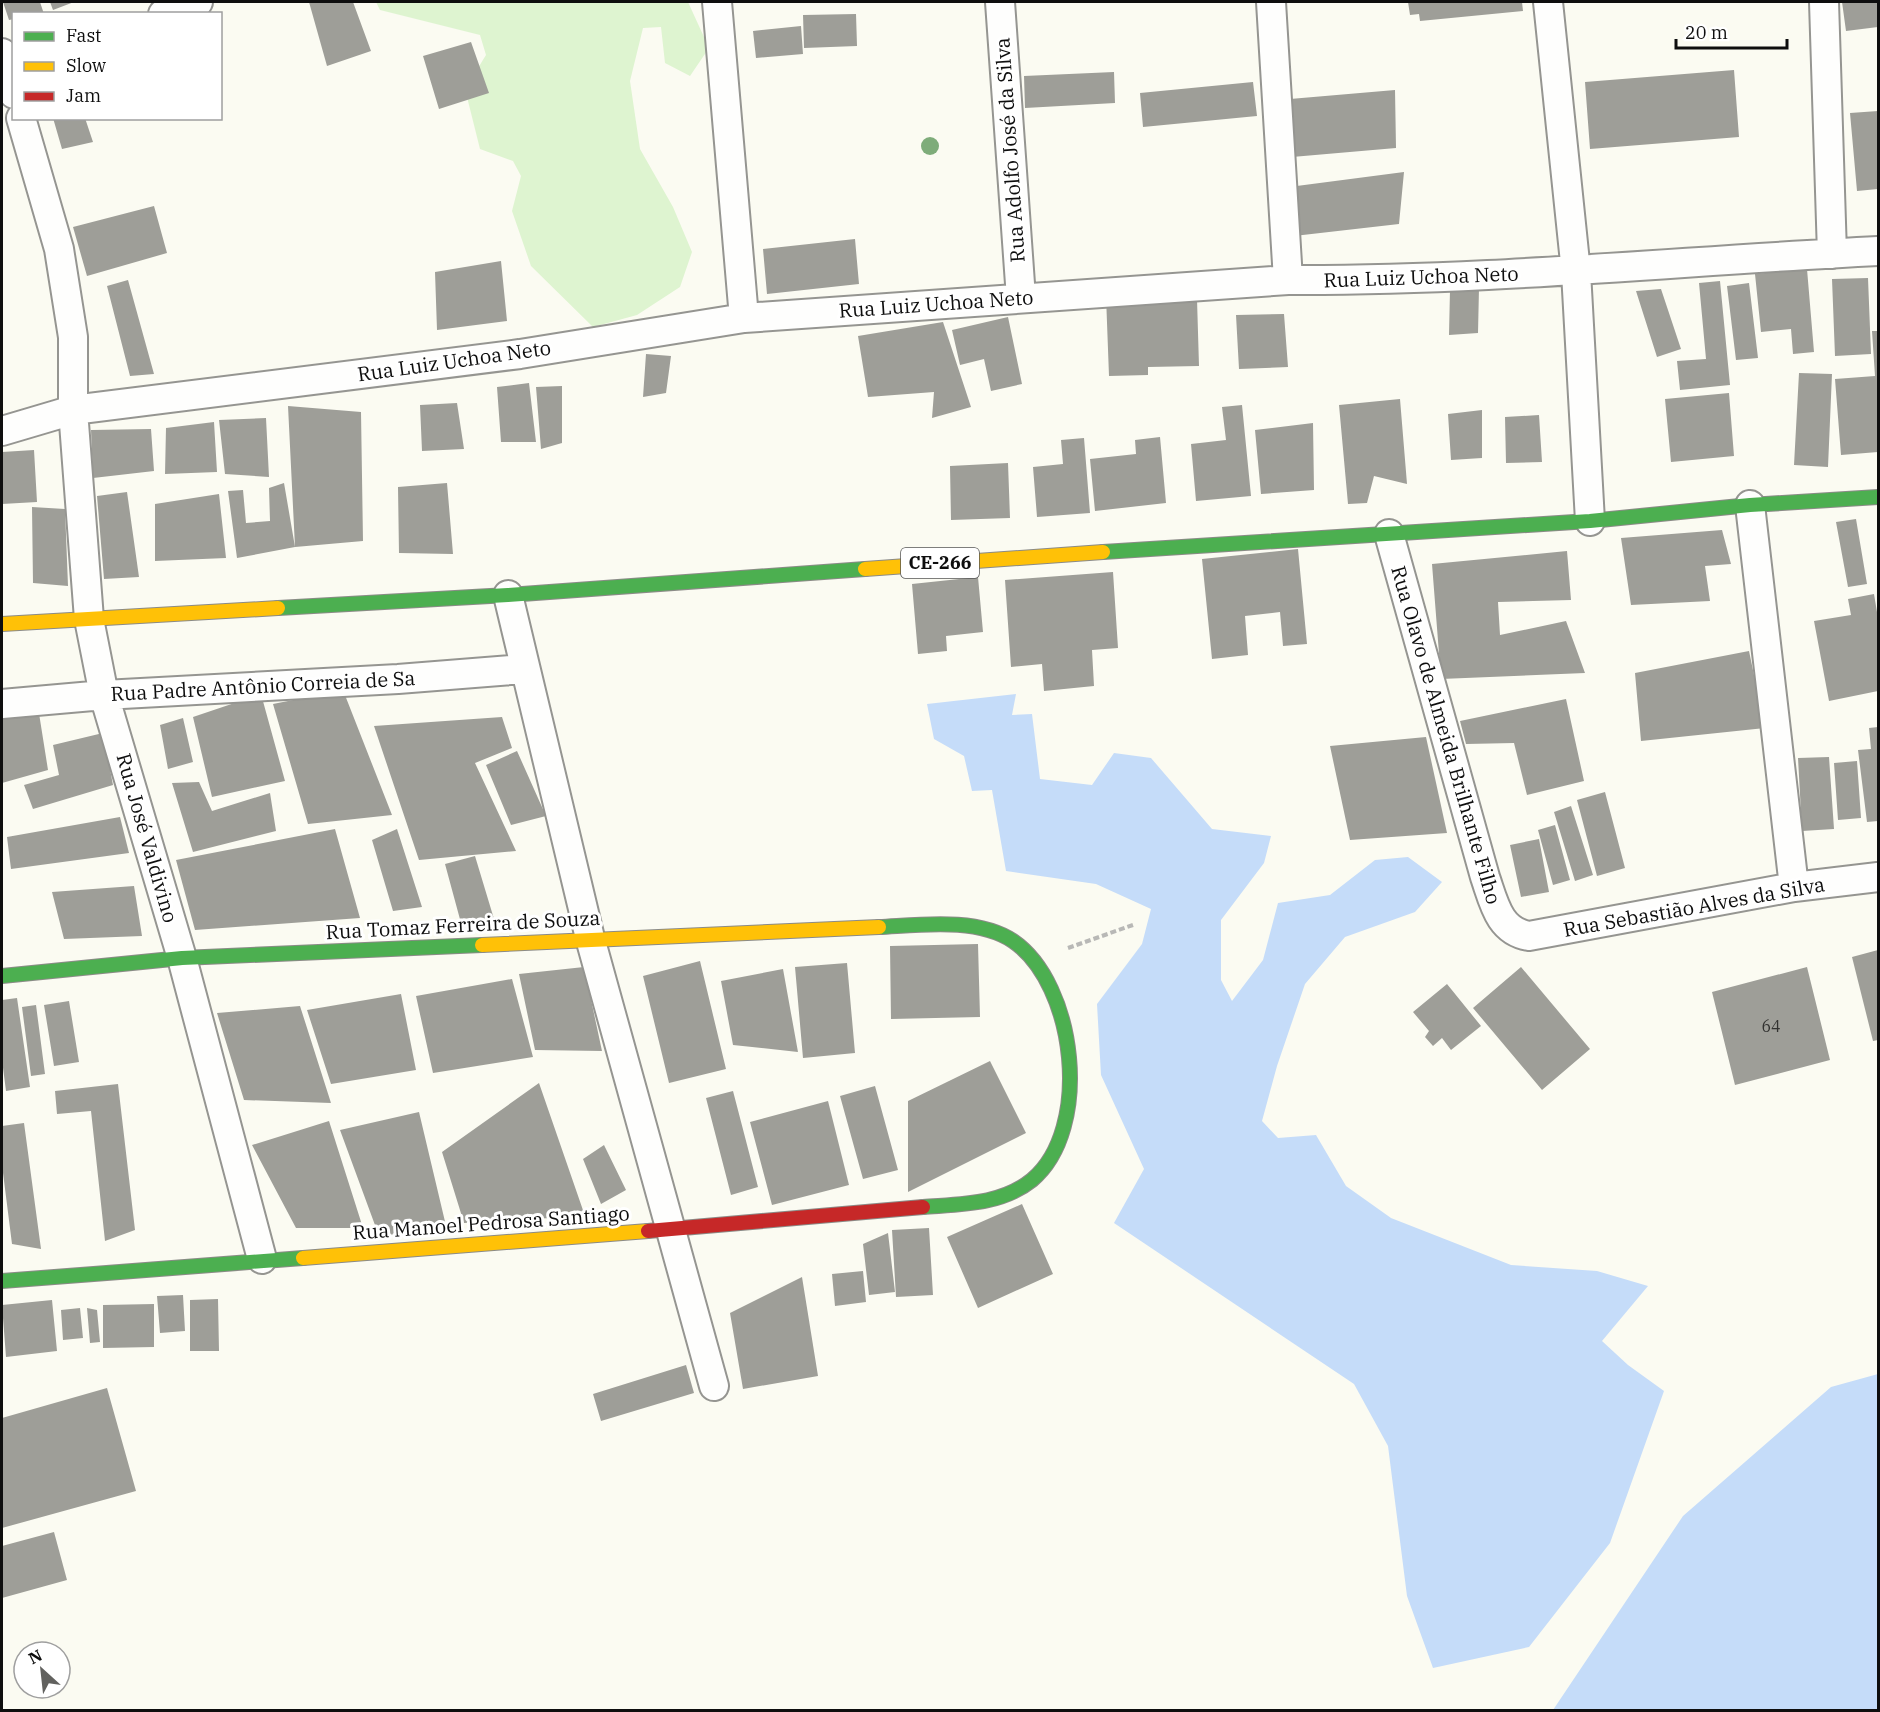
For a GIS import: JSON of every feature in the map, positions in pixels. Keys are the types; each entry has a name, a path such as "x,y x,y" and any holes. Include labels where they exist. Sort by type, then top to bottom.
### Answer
{"street":[{"path":"169,12 198,2"},
{"path":"717,2 744,318"},
{"name":"Rua Adolfo José da Silva","path":"1000,2 1021,298"},
{"path":"1271,2 1288,280"},
{"path":"1548,2 1576,272 1590,521"},
{"path":"1824,2 1832,254"},
{"name":"Rua José Valdivino","path":"22,120 59,249 74,337 73,410 89,619 104,695 182,958 262,1258"},
{"name":"Rua Luiz Uchoa Neto","path":"2,430 73,410 520,354 744,318 1288,280 1365,281 1576,272 1878,251"},
{"name":"CE-266","path":"2,624 508,595 1007,558 1590,521 1750,505 1878,497"},
{"path":"1750,505 1794,886"},
{"name":"Rua Olavo de Almeida Brilhante Filho","path":"1389,534 1485,877 1501,919 1512,931"},
{"path":"508,595 524,669 591,938 714,1386"},
{"name":"Rua Padre Antônio Correia de Sa","path":"2,704 104,695 398,680 524,669"},
{"name":"Rua Sebastião Alves da Silva","path":"1512,931 1529,936 1794,886 1878,877"},
{"name":"Rua Tomaz Ferreira de Souza","path":"2,976 182,958 591,938 928,925 978,929 998,935 1012,940 1034,960"},
{"name":"Rua Manoel Pedrosa Santiago","path":"2,1281 262,1258 670,1229 984,1202 1011,1193 1031,1182 1047,1164 1058,1144 1066,1110 1069,1057 1062,1011 1056,994 1034,960"}],"path":[{"path":"1034,960 1133,925"}],"green space":[{"path":"376,2 688,2 709,48 690,76 665,63 661,27 643,28 630,81 640,149 673,207 692,252 680,287 637,315 593,327 531,266 512,211 521,176 513,161 480,149 465,89 486,55 480,35 380,10"}],"water":[{"path":"1016,694 1012,715 1032,714 1040,779 1092,785 1114,753 1151,758 1212,829 1271,836 1264,863 1221,920 1221,980 1232,1001 1263,960 1278,903 1330,895 1375,860 1408,857 1442,882 1415,912 1345,937 1305,984 1277,1066 1262,1121 1278,1138 1316,1135 1346,1186 1391,1218 1511,1265 1597,1271 1648,1286 1602,1341 1628,1365 1664,1391 1610,1543 1529,1647 1433,1668 1407,1596 1388,1446 1354,1384 1114,1223 1144,1169 1101,1075 1097,1004 1142,944 1151,909 1096,884 1006,871 992,790 972,791 964,756 934,739 927,704"},
{"path":"1878,1374 1878,1710 1553,1710 1683,1516 1831,1387"}],"building":[{"path":"3,2 40,2 43,12 12,12 12,19 9,20"},
{"path":"50,2 74,2 53,10"},
{"path":"309,2 353,2 371,51 327,66"},
{"path":"1408,2 1522,2 1523,11 1420,21 1419,14 1410,15"},
{"path":"1842,2 1878,2 1878,27 1846,31"},
{"path":"856,14 857,46 804,48 803,15"},
{"path":"801,26 803,54 756,58 753,31"},
{"path":"471,42 489,93 439,109 423,56"},
{"path":"1734,70 1739,137 1590,149 1585,82"},
{"path":"1114,72 1115,103 1025,108 1024,76"},
{"path":"1253,82 1257,116 1143,127 1140,93"},
{"path":"1395,90 1396,148 1292,157 1290,99"},
{"path":"1878,111 1878,189 1857,191 1850,113"},
{"path":"54,120 86,120 93,142 62,149"},
{"path":"1404,172 1399,224 1294,236 1289,187"},
{"path":"154,206 167,253 87,276 73,227"},
{"path":"855,239 859,284 767,294 763,249"},
{"path":"501,261 507,321 437,330 435,272"},
{"path":"1807,269 1814,352 1793,354 1791,329 1761,332 1755,274"},
{"path":"1868,278 1871,354 1835,356 1832,279"},
{"path":"128,280 154,374 130,376 107,286"},
{"path":"1720,281 1730,385 1680,390 1677,361 1706,359 1699,283"},
{"path":"1749,283 1758,358 1736,360 1727,286"},
{"path":"1479,288 1478,333 1449,335 1450,290"},
{"path":"1661,289 1681,349 1657,357 1636,291"},
{"path":"1106,296 1197,299 1199,366 1148,367 1148,375 1109,376"},
{"path":"1284,314 1288,367 1239,369 1236,315"},
{"path":"1008,317 1022,384 991,391 984,359 960,365 952,330"},
{"path":"943,322 971,407 932,418 934,392 868,397 858,336"},
{"path":"1872,331 1878,331 1878,452 1841,455 1835,379 1875,376"},
{"path":"646,354 671,356 666,393 643,397"},
{"path":"1799,373 1832,374 1828,467 1794,465"},
{"path":"529,383 536,442 501,442 497,387"},
{"path":"562,386 562,443 541,449 536,387"},
{"path":"1729,393 1734,456 1671,462 1665,399"},
{"path":"1400,399 1407,484 1374,476 1367,503 1348,504 1339,405"},
{"path":"457,403 464,449 422,451 420,405"},
{"path":"1242,405 1251,496 1196,501 1191,444 1226,440 1222,407"},
{"path":"288,406 361,412 363,541 295,547"},
{"path":"1482,410 1482,458 1451,460 1448,414"},
{"path":"1539,415 1542,462 1506,463 1505,417"},
{"path":"266,418 269,477 225,474 219,420"},
{"path":"214,422 217,472 165,474 166,428"},
{"path":"1313,423 1314,490 1261,494 1255,430"},
{"path":"151,429 154,471 93,478 91,430"},
{"path":"1160,437 1166,503 1095,511 1090,459 1136,454 1135,440"},
{"path":"1084,438 1090,513 1037,517 1033,467 1063,464 1061,440"},
{"path":"34,450 37,502 2,504 2,452"},
{"path":"1008,463 1010,518 951,520 950,466"},
{"path":"284,483 295,547 237,558 228,491 243,490 246,523 270,521 269,488"},
{"path":"447,483 453,554 399,553 398,487"},
{"path":"127,492 139,577 104,579 97,496"},
{"path":"219,494 226,558 155,561 155,504"},
{"path":"32,507 65,509 68,586 33,583"},
{"path":"1856,519 1867,584 1848,587 1836,522"},
{"path":"1722,530 1731,564 1705,566 1710,601 1631,605 1621,538"},
{"path":"1298,549 1307,644 1283,646 1280,612 1245,616 1248,655 1212,659 1202,559"},
{"path":"1567,551 1571,600 1498,602 1500,635 1566,621 1585,673 1441,679 1432,564"},
{"path":"1113,572 1118,648 1092,650 1094,686 1044,691 1042,664 1011,667 1005,580"},
{"path":"978,577 983,632 946,636 947,651 918,654 912,584"},
{"path":"1874,594 1878,618 1878,691 1829,701 1814,621 1851,615 1848,599"},
{"path":"1749,651 1765,728 1641,741 1635,673"},
{"path":"343,690 392,815 308,824 273,704"},
{"path":"261,694 285,781 212,797 193,717"},
{"path":"1566,699 1584,781 1527,795 1514,743 1466,744 1460,721"},
{"path":"38,707 48,770 2,783 2,716"},
{"path":"502,717 512,748 475,763 516,851 419,860 374,726"},
{"path":"183,718 193,762 168,769 160,725"},
{"path":"1878,727 1878,821 1867,822 1858,750 1871,749 1869,728"},
{"path":"103,733 113,785 33,809 24,785 59,775 53,745"},
{"path":"1426,737 1447,833 1350,840 1330,746"},
{"path":"517,751 546,816 511,825 486,765"},
{"path":"1829,757 1834,829 1802,831 1798,758"},
{"path":"1857,761 1861,818 1838,820 1834,763"},
{"path":"199,782 212,811 270,793 276,831 193,852 172,783"},
{"path":"1605,792 1625,868 1597,876 1577,800"},
{"path":"1571,806 1593,875 1575,881 1554,812"},
{"path":"120,817 129,853 11,869 7,837"},
{"path":"1555,825 1570,880 1553,885 1538,830"},
{"path":"335,829 360,918 195,930 176,860"},
{"path":"397,829 422,907 393,911 372,840"},
{"path":"1539,839 1549,892 1521,897 1510,845"},
{"path":"475,856 494,919 461,923 445,864"},
{"path":"134,886 142,936 64,939 52,892"},
{"path":"978,944 980,1017 891,1019 890,946"},
{"path":"1878,950 1878,1040 1873,1041 1852,957"},
{"path":"700,961 726,1069 669,1083 643,976"},
{"path":"847,963 855,1053 803,1058 795,967"},
{"path":"584,967 602,1051 535,1050 519,974"},
{"path":"1521,967 1590,1049 1542,1090 1473,1008"},
{"path":"1807,967 1830,1060 1735,1085 1712,992"},
{"path":"783,969 798,1052 733,1045 721,981"},
{"path":"512,979 533,1057 433,1073 416,996"},
{"path":"1447,984 1481,1026 1451,1050 1442,1038 1433,1046 1425,1037 1429,1031 1413,1012"},
{"path":"401,994 416,1070 331,1084 307,1010"},
{"path":"17,998 30,1087 6,1091 2,1060 2,1000"},
{"path":"69,1001 79,1062 54,1066 44,1005"},
{"path":"36,1005 45,1074 31,1076 22,1007"},
{"path":"300,1006 331,1103 244,1100 217,1013"},
{"path":"990,1061 1026,1133 908,1192 908,1101"},
{"path":"539,1083 585,1216 464,1223 442,1152"},
{"path":"118,1084 135,1230 105,1241 91,1111 57,1114 55,1091"},
{"path":"875,1086 898,1170 863,1179 840,1096"},
{"path":"733,1091 758,1187 731,1195 706,1098"},
{"path":"828,1101 849,1185 772,1205 750,1122"},
{"path":"419,1112 447,1230 379,1236 340,1130"},
{"path":"329,1121 363,1228 296,1228 252,1145"},
{"path":"24,1123 41,1249 12,1244 2,1165 2,1126"},
{"path":"604,1145 626,1190 601,1204 583,1159"},
{"path":"1022,1204 1053,1274 978,1308 947,1237"},
{"path":"929,1228 933,1295 896,1297 892,1230"},
{"path":"888,1233 895,1292 869,1295 863,1244"},
{"path":"863,1271 866,1302 835,1306 832,1274"},
{"path":"802,1277 818,1376 743,1389 730,1313"},
{"path":"183,1295 185,1331 160,1333 157,1296"},
{"path":"218,1299 219,1351 190,1351 190,1300"},
{"path":"52,1300 57,1351 6,1357 2,1305"},
{"path":"154,1304 154,1347 103,1348 103,1305"},
{"path":"80,1308 83,1338 63,1340 61,1310"},
{"path":"87,1308 97,1310 100,1342 90,1343"},
{"path":"686,1365 694,1393 601,1421 593,1394"},
{"path":"107,1388 136,1491 2,1528 2,1418"},
{"path":"54,1532 67,1580 2,1598 2,1546"}],"traffic: fast":[{"path":"1103,552 1590,521 1750,505 1878,497"},
{"path":"278,608 508,595 865,569"},
{"path":"879,927 930,924 966,925 999,933 1013,941 1034,962 1051,989 1063,1022 1069,1058 1069,1093 1064,1127 1051,1157 1032,1180 994,1199 966,1204 923,1207"},
{"path":"2,976 182,958 482,945"},
{"path":"2,1281 303,1258"}],"traffic: slow":[{"path":"865,569 1103,552"},
{"path":"2,624 278,608"},
{"path":"482,945 879,927"},
{"path":"303,1258 648,1231"}],"traffic: jam":[{"path":"648,1231 923,1207"}]}
